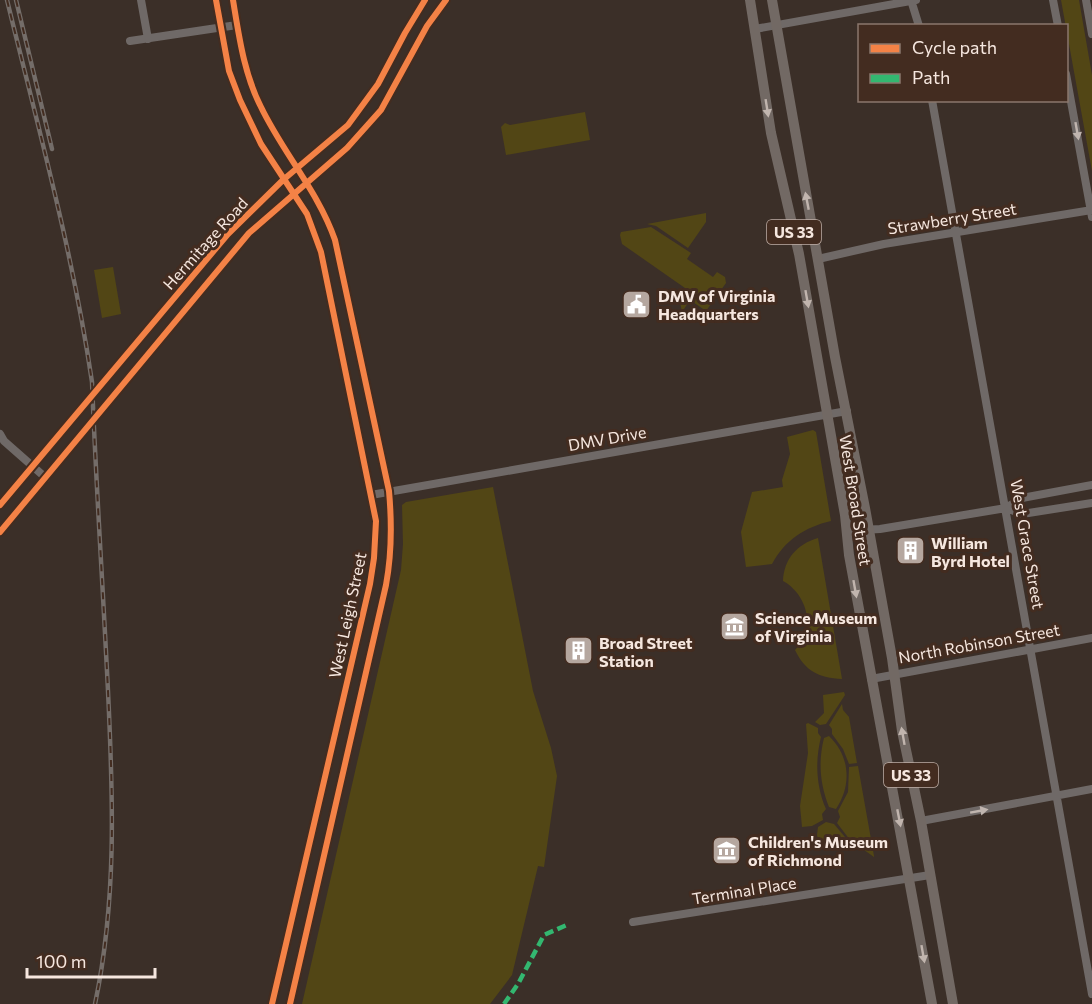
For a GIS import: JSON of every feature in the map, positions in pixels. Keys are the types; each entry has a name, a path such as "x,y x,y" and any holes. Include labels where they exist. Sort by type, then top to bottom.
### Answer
{"main road":[{"name":"West Broad Street","path":"750,0 771,133 799,254 871,679 932,1004"},
{"name":"West Broad Street","path":"772,0 953,1004"}],"street":[{"path":"141,0 148,39"},
{"name":"West Leigh Street","path":"216,0 229,71 240,100 261,144 307,214 321,252 371,495 376,535 370,584 272,1004"},
{"name":"West Leigh Street","path":"233,0 247,73 261,109 323,210 335,240 389,491 392,539 386,585 290,1004"},
{"name":"Hermitage Road","path":"0,505 228,234 285,178 348,125 378,84 425,0"},
{"name":"Hermitage Road","path":"0,532 249,233 347,148 381,110 427,26 446,0"},
{"path":"912,0 918,24"},
{"path":"755,29 916,0"},
{"path":"1053,0 1058,24"},
{"path":"1086,0 1092,34"},
{"path":"130,41 237,25"},
{"path":"1068,85 1092,212"},
{"name":"West Grace Street","path":"932,102 1092,994"},
{"name":"Strawberry Street","path":"818,259 955,232 1092,212"},
{"name":"DMV Drive","path":"371,495 847,411"},
{"path":"0,434 4,441 46,478"},
{"path":"846,531 869,530 1006,508 1022,498 1092,485"},
{"path":"1006,508 1022,514 1092,503"},
{"name":"North Robinson Street","path":"871,679 1092,638"},
{"path":"921,821 1092,789"},
{"name":"Terminal Place","path":"633,922 930,875"}],"shaded area":[{"path":"1061,0 1079,0 1092,75 1092,171 1068,39 1068,24 1065,24"},
{"path":"585,112 590,140 506,155 501,127 505,123 510,125"},
{"path":"706,213 706,222 688,248 656,226 647,224"},
{"path":"651,227 691,253 687,259 713,277 717,272 725,277 726,283 706,311 690,300 682,312 679,297 685,288 622,244 621,232"},
{"path":"113,267 121,314 102,318 94,270"},
{"path":"813,430 816,432 831,521 804,531 790,541 772,564 746,567 741,532 752,492 783,487 782,480 790,454 787,437"},
{"path":"493,487 533,691 551,748 557,776 544,867 538,866 512,975 490,1004 302,1004 401,570 402,505 406,502"},
{"path":"818,538 842,679 826,677 814,672 799,657 795,650 802,642 806,632 806,612 798,594 783,581 786,566 793,553 804,544"},
{"path":"844,692 845,695 826,724 820,725 815,722 824,713 823,695"},
{"path":"842,704 843,710 849,717 857,763 849,764 829,725"},
{"path":"806,724 818,728 821,737 818,773 820,791 826,809 822,814 823,820 812,826 802,827 800,806 808,753"},
{"path":"829,736 841,752 846,771 845,790 836,809 829,807 821,773 824,738"},
{"path":"858,766 874,857 850,840 837,823 840,817 838,811 848,792 849,767"},
{"path":"826,822 834,824 850,843 819,843 818,827"}],"railway":[{"path":"7,0 65,238 92,382 112,809 107,926 95,1004"},
{"path":"16,0 52,149"}],"marked path":[{"path":"504,1004 518,984 544,935 569,924"}],"cycle path":[{"path":"216,0 229,71 240,100 261,144 307,214 321,252 376,521 370,584 272,1004"},
{"path":"233,0 243,55 255,94 270,124 319,205 335,240 390,503 390,550 386,585 290,1004"},
{"path":"0,505 228,234 283,180 348,125 378,84 425,0"},
{"path":"0,532 249,233 347,148 381,110 427,26 446,0"}],"place":[{"name":"DMV of Virginia Headquarters","path":"637,304"},
{"name":"William Byrd Hotel","path":"910,551"},
{"name":"Science Museum of Virginia","path":"734,626"},
{"name":"Broad Street Station","path":"578,651"},
{"name":"Children's Museum of Richmond","path":"727,850"}]}
